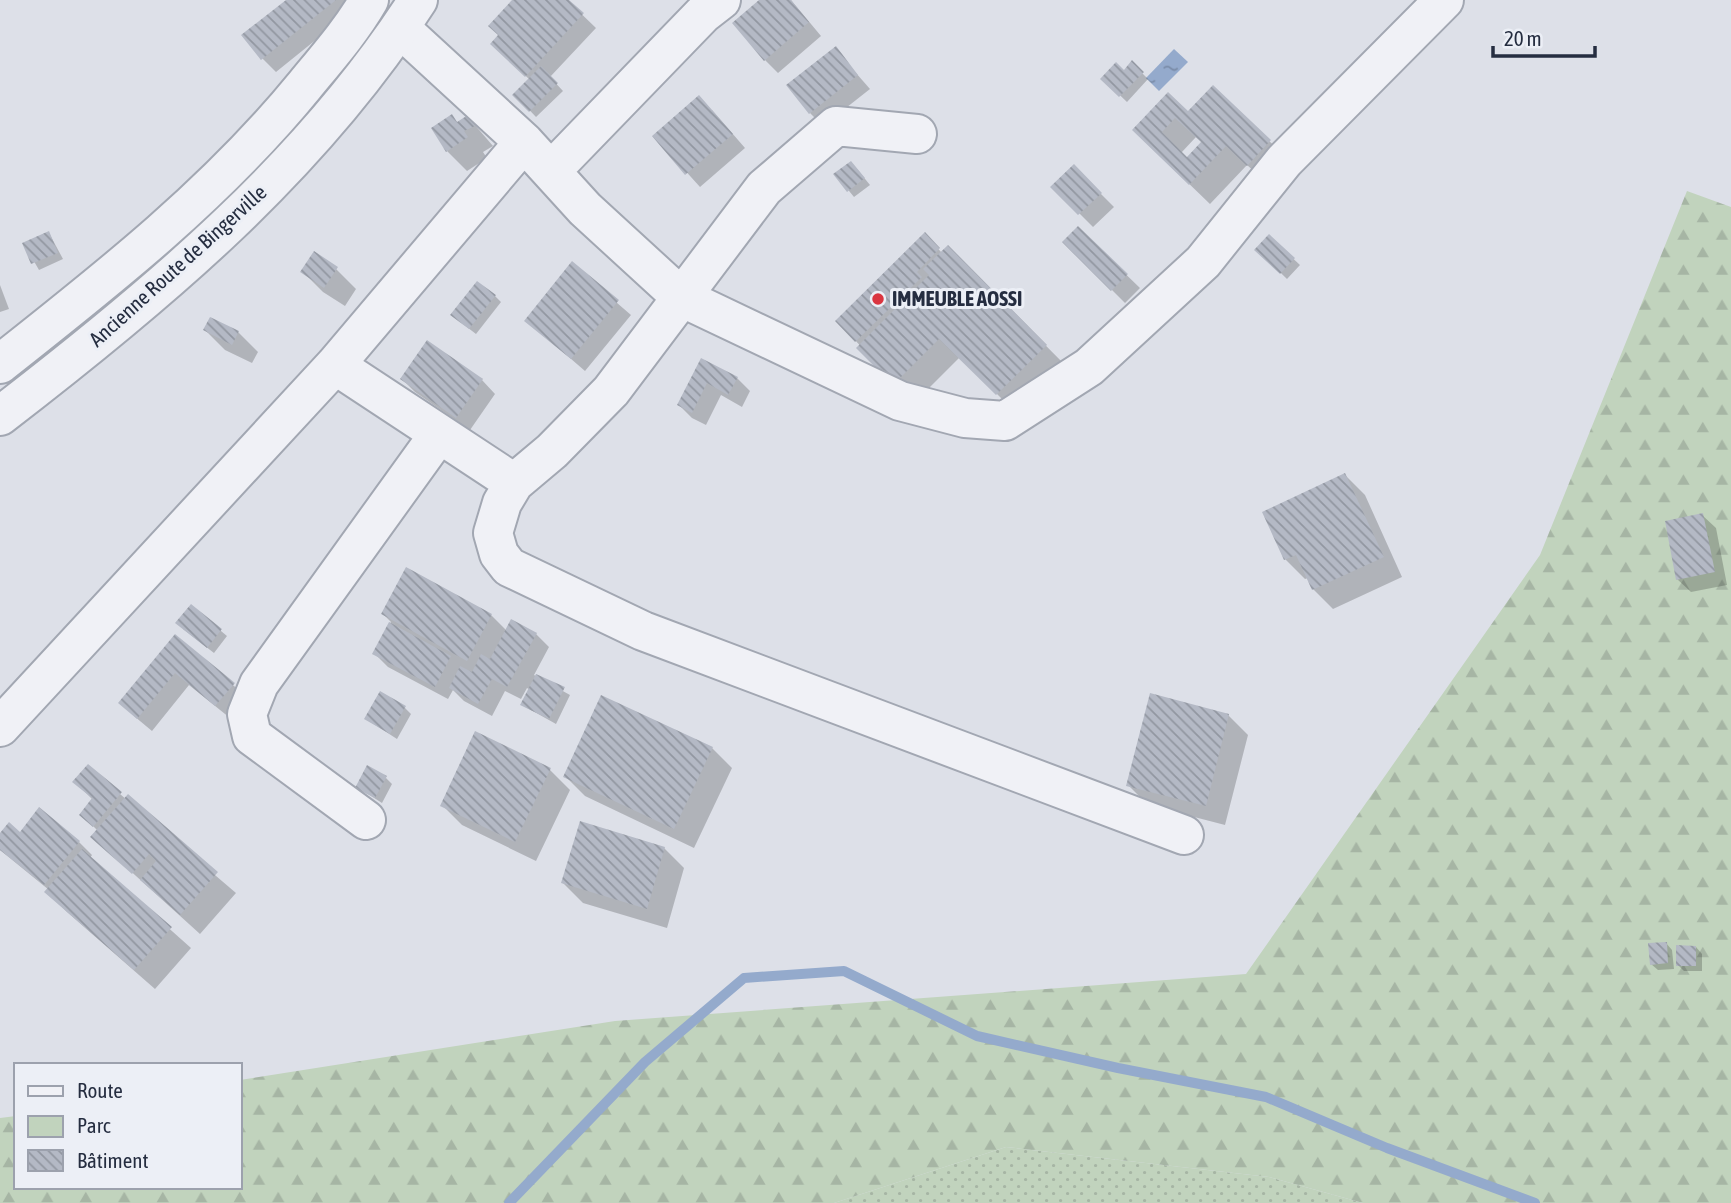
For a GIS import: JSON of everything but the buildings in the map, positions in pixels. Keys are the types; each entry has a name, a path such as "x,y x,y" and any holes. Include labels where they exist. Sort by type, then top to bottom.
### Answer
{"street":[{"name":"Ancienne Route de Bingerville","path":"0,364 121,269 200,199 277,119 354,24 369,0"},
{"path":"551,171 703,14 721,0"},
{"path":"409,14 585,209 681,297 900,401 965,418 1005,421 1089,367 1203,262 1284,161 1444,0"},
{"name":"Ancienne Route de Bingerville","path":"0,416 85,351 214,240 305,147 409,14"},
{"path":"917,134 836,126 764,188 611,391 552,451 514,483 502,503 493,533 499,554 509,567 643,631 1184,835"},
{"path":"0,727 335,365 524,142"},
{"path":"335,365 514,483"},
{"path":"366,820 252,736 247,714 259,684 439,434"}],"green space":[{"path":"1687,191 1731,207 1731,1203 1363,1203 1269,1177 1006,1147 834,1203 0,1203 0,1118 14,1116 14,1189 242,1189 242,1080 615,1021 1246,974 1540,555"},
{"path":"1006,1147 1269,1177 1363,1203 834,1203"}],"water":[{"path":"1174,49 1188,62 1159,91 1146,78"}],"waterway":[{"path":"509,1203 645,1062 744,978 844,971 977,1036 1118,1068 1266,1097 1387,1148 1535,1203"}],"place":[{"name":"IMMEUBLE AOSSI","path":"878,299"}]}
